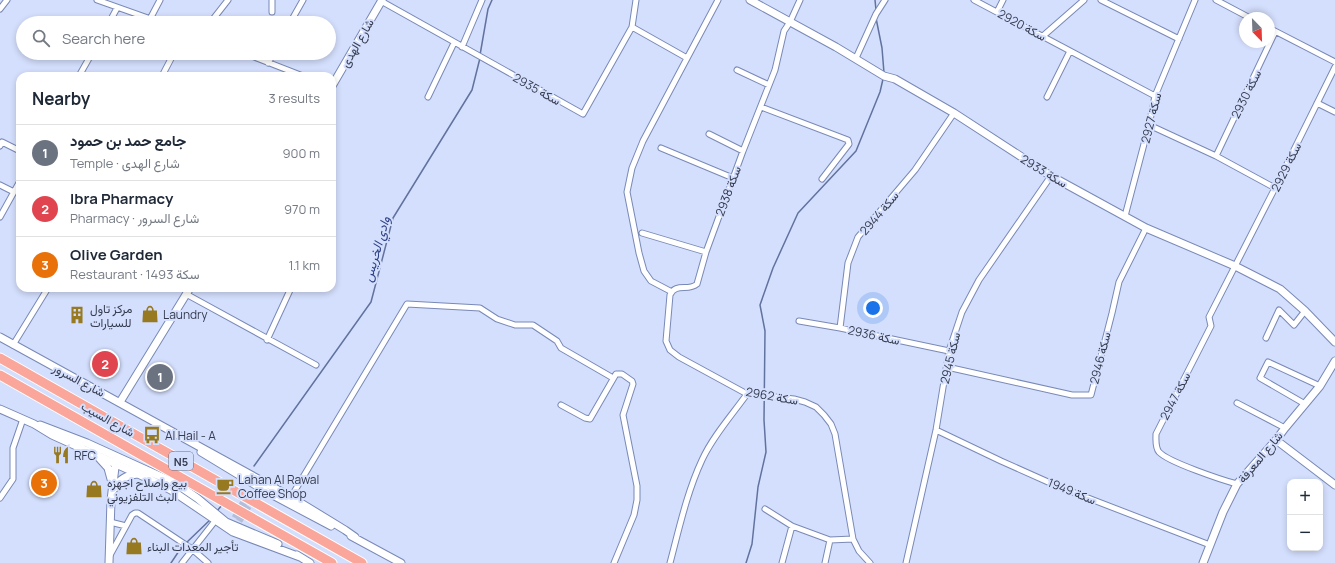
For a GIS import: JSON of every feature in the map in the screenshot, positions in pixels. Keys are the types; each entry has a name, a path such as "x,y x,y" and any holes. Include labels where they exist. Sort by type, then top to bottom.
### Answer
{"highway":[{"path":"0,353 69,394 91,410"},
{"name":"شارع السيب","path":"0,358 362,563"},
{"name":"شارع السيب","path":"0,375 332,563"}],"street":[{"path":"0,9 7,0"},
{"path":"97,0 141,16"},
{"path":"152,16 160,0"},
{"path":"215,16 228,0"},
{"path":"272,0 272,12"},
{"path":"294,16 303,0"},
{"path":"462,47 482,0"},
{"name":"سكة 2935","path":"382,1 454,43 583,114 632,27 636,0"},
{"path":"672,292 651,281 644,271 627,192 632,168 643,141 718,0"},
{"name":"سكة 2933","path":"750,0 856,58 884,76 896,79 954,113 1051,176 1146,228 1235,266 1280,289 1305,311 1335,342"},
{"name":"سكة 2938","path":"672,292 678,287 690,288 697,284 706,252 769,85 777,61 784,31 790,22 800,0"},
{"path":"856,58 876,14 885,0"},
{"name":"سكة 2920","path":"974,0 1155,96"},
{"path":"997,12 1003,0"},
{"path":"1043,36 1084,0"},
{"path":"1101,0 1179,39"},
{"name":"سكة 2927","path":"1125,216 1150,125 1155,96 1195,0"},
{"path":"1216,0 1239,12"},
{"name":"شارع الهدى","path":"336,79 382,1"},
{"path":"113,16 117,8"},
{"path":"632,27 687,58"},
{"path":"1275,32 1335,62"},
{"path":"428,98 454,43"},
{"name":"سكة 2930","path":"1216,156 1267,48"},
{"path":"1047,96 1070,51"},
{"path":"81,72 88,60"},
{"path":"164,72 170,60"},
{"path":"261,60 292,72"},
{"name":"سكة 2929","path":"1235,266 1276,188 1335,67"},
{"path":"737,70 769,85"},
{"path":"1317,103 1335,112"},
{"path":"761,107 848,140 849,144 822,179"},
{"name":"سكة 2944","path":"840,328 848,263 858,237 915,170 954,113"},
{"path":"1150,125 1216,156 1276,188"},
{"path":"708,134 743,151"},
{"path":"0,146 2,142 16,149"},
{"path":"661,148 733,178"},
{"name":"سكة 2945","path":"906,563 936,430 949,351 962,312 979,280 1051,176"},
{"path":"0,185 14,192 0,217"},
{"name":"سكة 2946","path":"946,366 1072,395 1091,395 1119,282 1146,228"},
{"path":"642,233 706,252"},
{"name":"سكة 2947","path":"1235,266 1209,317 1211,326 1156,434 1156,443 1159,451 1167,458 1213,477 1237,484"},
{"path":"13,345 46,292"},
{"path":"120,402 187,292"},
{"path":"190,292 267,340 316,365"},
{"path":"267,340 277,322 289,292"},
{"name":"سكة 2962","path":"672,292 666,332 667,346 679,357 748,394 794,399 806,402 816,407 828,419 835,434 853,539 859,551 870,563"},
{"path":"291,498 408,304 480,308 497,319 515,325 533,325 557,341 560,348 613,378"},
{"path":"1266,338 1279,310 1294,325 1305,311"},
{"name":"سكة 2936","path":"799,321 949,351"},
{"name":"شارع السرور","path":"0,337 120,402 257,486 343,533 354,537"},
{"name":"شارع المعرفة","path":"1203,563 1223,512 1237,484 1276,440 1320,386 1335,361"},
{"path":"1305,404 1260,378 1268,362 1320,386"},
{"path":"561,405 585,418 590,418 616,374 622,374 632,381 633,384 623,415 637,486 637,500 634,515 614,563"},
{"path":"670,563 692,488 702,460 711,444 748,394"},
{"path":"1237,403 1285,428"},
{"path":"0,409 92,453 116,460 182,488 234,525 310,563"},
{"path":"0,498 13,479 13,448 23,419"},
{"path":"34,424 50,428 86,443 138,474 181,496 215,521 234,525"},
{"name":"سكة 1949","path":"936,430 1057,486 1210,545"},
{"path":"1276,440 1335,484"},
{"path":"75,445 86,443"},
{"path":"92,453 103,461 108,468 113,485"},
{"path":"109,560 111,497 116,460"},
{"path":"111,497 118,481 129,475 138,474"},
{"name":"شارع السرور","path":"257,486 291,498 345,530 354,537 401,563"},
{"path":"765,509 792,526 830,540 853,539"},
{"path":"109,560 132,515 138,513 192,549 208,563"},
{"path":"182,563 215,521"},
{"path":"110,522 126,526"},
{"path":"782,563 792,526"},
{"path":"825,563 830,540"}],"waterway":[{"name":"وادي الخريس","path":"480,55 488,9 492,0"},
{"path":"875,0 876,10"},
{"path":"876,18 882,48 884,73"},
{"name":"وادي الخريس","path":"254,466 371,302 393,218 472,90 480,58"},
{"path":"746,563 752,544 758,487 766,452 764,420 765,331 760,305 773,268 798,213 856,151 880,92 883,79"},
{"name":"وادي الخريس","path":"217,511 222,505"},
{"name":"وادي الخريس","path":"186,543 211,519"},
{"name":"وادي الخريس","path":"171,563 183,545"}],"tunnel":[{"path":"235,518 250,491"},
{"path":"239,521 256,494"}],"place":[{"name":"Laundry","path":"150,314"},
{"name":"مركز تاول للسيارات","path":"77,315"},
{"name":"Ibra Pharmacy","path":"105,364"},
{"name":"جامع حمد بن حمود","path":"160,377"},
{"name":"Al Hail - A","path":"152,435"},
{"name":"RFC","path":"61,455"},
{"name":"Olive Garden","path":"44,483"},
{"name":"Lahan Al Rawal Coffee Shop","path":"225,486"},
{"name":"بيع وإصلاح اجهزه البث التلفزيوني","path":"94,489"},
{"name":"تأجير المعدات البناء","path":"134,546"}]}
